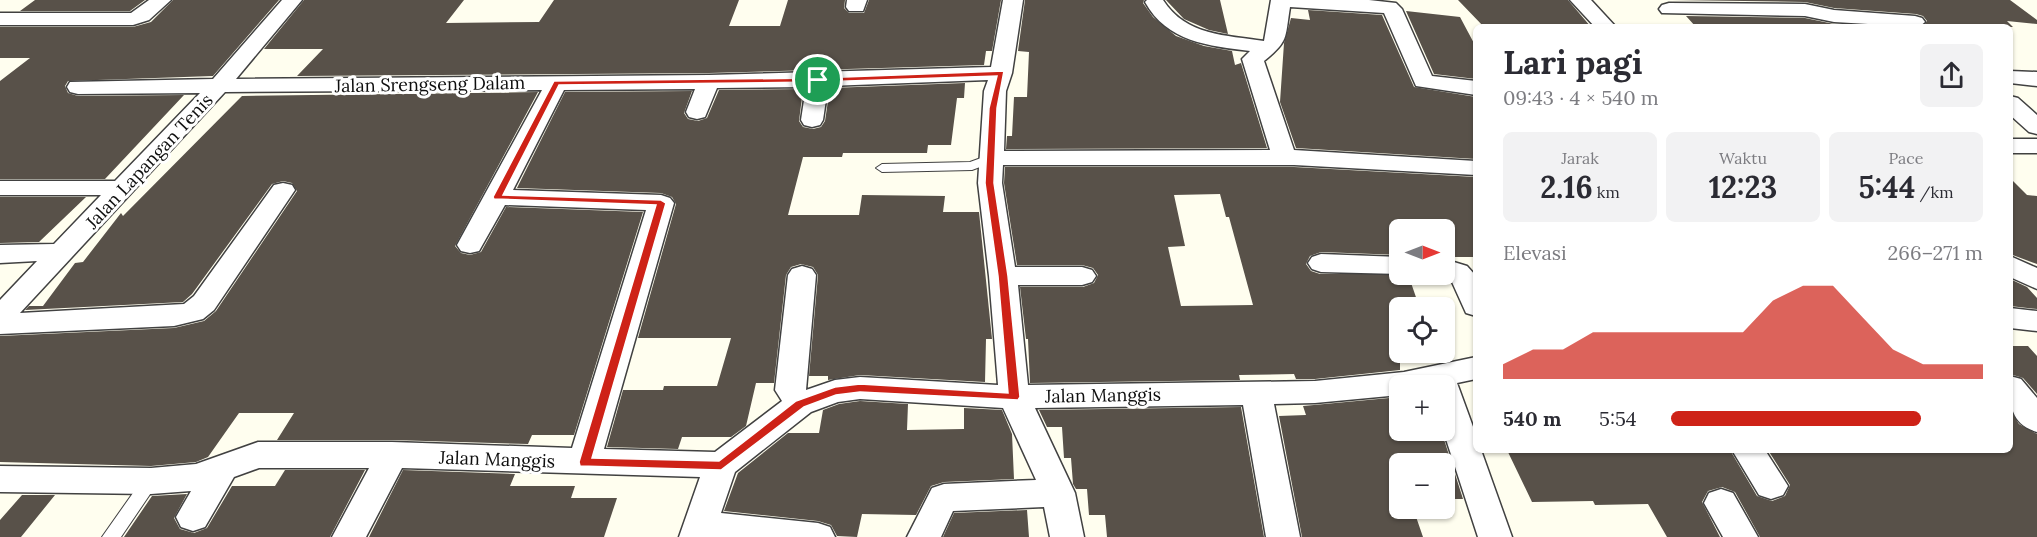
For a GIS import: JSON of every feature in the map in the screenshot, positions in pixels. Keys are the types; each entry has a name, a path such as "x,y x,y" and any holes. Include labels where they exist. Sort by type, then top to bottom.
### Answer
{"street":[{"path":"3,19 33,0"},
{"path":"3,19 133,19 142,16 162,0"},
{"name":"Jalan Lapangan Tenis","path":"0,317 125,188 219,86 292,0"},
{"path":"1013,0 993,108 990,183 1003,276 1014,397 1058,493 1067,537"},
{"path":"1580,0 1603,24"},
{"path":"1889,0 1917,24"},
{"path":"1284,156 1253,59 1274,43 1281,1 1389,7 1424,81 1473,88"},
{"path":"1155,2 1165,18 1178,27 1199,36 1270,48"},
{"path":"1665,4 1805,10 1834,16 1909,24"},
{"path":"1665,4 1685,24"},
{"name":"Jalan Srengseng Dalam","path":"78,87 709,82 1001,73"},
{"path":"2013,77 2037,79"},
{"path":"812,120 818,80"},
{"path":"470,245 556,82"},
{"path":"697,112 709,82"},
{"path":"2021,107 2037,127"},
{"path":"2013,146 2037,146"},
{"path":"992,158 1284,156 1376,159 1473,168"},
{"path":"0,188 125,188"},
{"path":"0,324 174,316 193,312 204,303 283,190"},
{"path":"497,197 661,203 585,462"},
{"path":"0,254 64,252"},
{"path":"1321,263 1389,266"},
{"path":"2013,267 2037,280"},
{"path":"1455,270 1460,271 1464,277 1473,299"},
{"path":"800,404 790,390 802,275"},
{"path":"1003,276 1082,276"},
{"path":"2013,318 2037,321"},
{"name":"Jalan Manggis","path":"1455,378 1473,369"},
{"name":"Jalan Manggis","path":"0,479 151,481 197,477 258,455 392,455 721,465 800,404 835,391 860,388 1014,397 1315,392 1389,387"},
{"path":"2013,391 2037,420"},
{"path":"1256,392 1283,537"},
{"path":"1455,419 1495,537"},
{"path":"1750,453 1771,486"},
{"path":"349,537 392,455"},
{"path":"721,465 698,531 818,537"},
{"path":"193,517 222,468"},
{"path":"924,537 944,498 1058,493"},
{"path":"1721,503 1742,537"}],"lane":[{"path":"882,168 972,166 992,158"},
{"path":"111,537 151,481"}],"building":[{"path":"35,0 145,0 130,11 20,11"},
{"path":"173,0 279,0 213,76 68,81 65,86 68,93 78,96 184,95 105,179 0,179 0,81 30,58 0,58 0,27 133,27 151,22"},
{"path":"304,0 464,0 446,23 539,22 554,0 739,0 729,26 780,26 788,0 845,0 844,8 849,13 864,13 869,0 1001,0 992,51 986,51 984,65 709,73 297,76 323,49 264,49"},
{"path":"1025,0 1144,0 1143,3 1153,17 1176,36 1204,46 1232,51 1235,65 1241,63 1267,148 1006,149 1007,136 1012,136 1014,97 1027,97 1029,52 1018,51"},
{"path":"1166,0 1220,0 1228,34 1209,30 1184,19"},
{"path":"1458,0 1568,0 1588,24 1481,24"},
{"path":"1672,0 2010,0 2037,20 2037,24 2007,21 2010,24 1925,24 1927,21 1923,16 1916,14 1834,8 1805,2"},
{"path":"1308,10 1382,15 1414,87 1473,97 1473,159 1296,148 1280,102 1284,43 1291,18 1310,20"},
{"path":"1406,11 1460,17 1473,41 1473,79 1434,74"},
{"path":"1686,16 1805,18 1834,24 1693,24"},
{"path":"965,83 964,98 957,98 951,145 928,145 927,153 843,153 842,157 803,157 788,215 859,215 862,195 945,196 943,212 979,212 992,339 986,339 985,382 860,375 828,380 828,376 809,376 818,275 813,267 801,264 791,267 786,275 774,383 756,383 746,426 731,437 682,437 678,449 607,447 623,390 663,390 664,386 717,386 731,338 638,338 676,204 672,197 661,193 517,188 565,92 692,91 684,113 688,119 698,121 707,118 719,90 803,89 799,121 803,127 813,129 821,127 825,121 830,88"},
{"path":"538,92 455,246 461,253 470,255 481,252 506,207 643,212 574,435 532,435 528,444 392,440 277,440 294,413 239,413 208,457 196,462 151,466 0,462 0,336 174,328 204,321 216,311 297,191 292,183 283,181 272,184 192,294 183,302 25,310 29,306 43,306 75,263 83,262 121,213 123,216 242,96"},
{"path":"1005,167 1294,167 1473,177 1473,257 1455,257 1455,219 1389,219 1389,255 1321,252 1310,256 1306,264 1311,271 1320,274 1389,274 1389,285 1412,285 1416,297 1389,297 1389,363 1400,363 1400,370 1315,379 1296,379 1294,374 1239,375 1240,380 1030,383 1028,339 1026,339 1020,287 1083,287 1094,283 1098,275 1093,268 1082,265 1017,265 1004,183","holes":["1220,194 1226,217 1229,217 1253,305 1181,306 1168,247 1185,246 1174,195"]},
{"path":"2013,181 2027,195 2037,196 2037,264 2013,255"},
{"path":"0,197 86,197 39,242 0,243"},
{"path":"2013,280 2027,287 2037,298 2037,309 2013,306"},
{"path":"2013,346 2028,346 2037,356 2037,394 2023,378 2013,375"},
{"path":"1389,398 1389,441 1445,441 1448,453 1389,453 1389,519 1417,519 1423,537 1302,537 1279,416 1306,415 1303,406"},
{"path":"860,401 908,404 907,430 964,429 964,408 1002,410 1012,434 1014,479 944,482 931,486 916,515 862,514 857,537 837,536 831,525 818,521 724,511 738,473 788,433 819,433 823,410 839,404"},
{"path":"1241,407 1264,537 1107,537 1105,515 1089,515 1087,489 1076,489 1073,484 1071,458 1064,458 1062,427 1047,427 1039,410"},
{"path":"2013,414 2019,424 2037,434 2037,537 1760,537 1735,492 1722,487 1708,491 1702,502 1720,537 1667,537 1648,504 1595,505 1593,501 1532,502 1508,453 1732,453 1757,496 1772,501 1785,496 1790,485 1770,453 2013,453"},
{"path":"285,470 365,470 330,537 124,537 152,496 187,494 174,518 180,529 194,533 207,528 232,486 275,486"},
{"path":"403,470 515,474 510,486 575,486 571,498 617,498 604,537 369,537"},
{"path":"1455,474 1463,499 1455,499"},
{"path":"22,495 55,495 21,537 0,537 0,520"},
{"path":"1027,510 1029,537 943,537 954,513"}],"route":[{"path":"1001,73 995,91 993,108 990,183 1003,276 1014,397 860,388 835,391 800,404 721,465 585,462 661,203 497,197 556,82 818,80 1001,73"}]}
